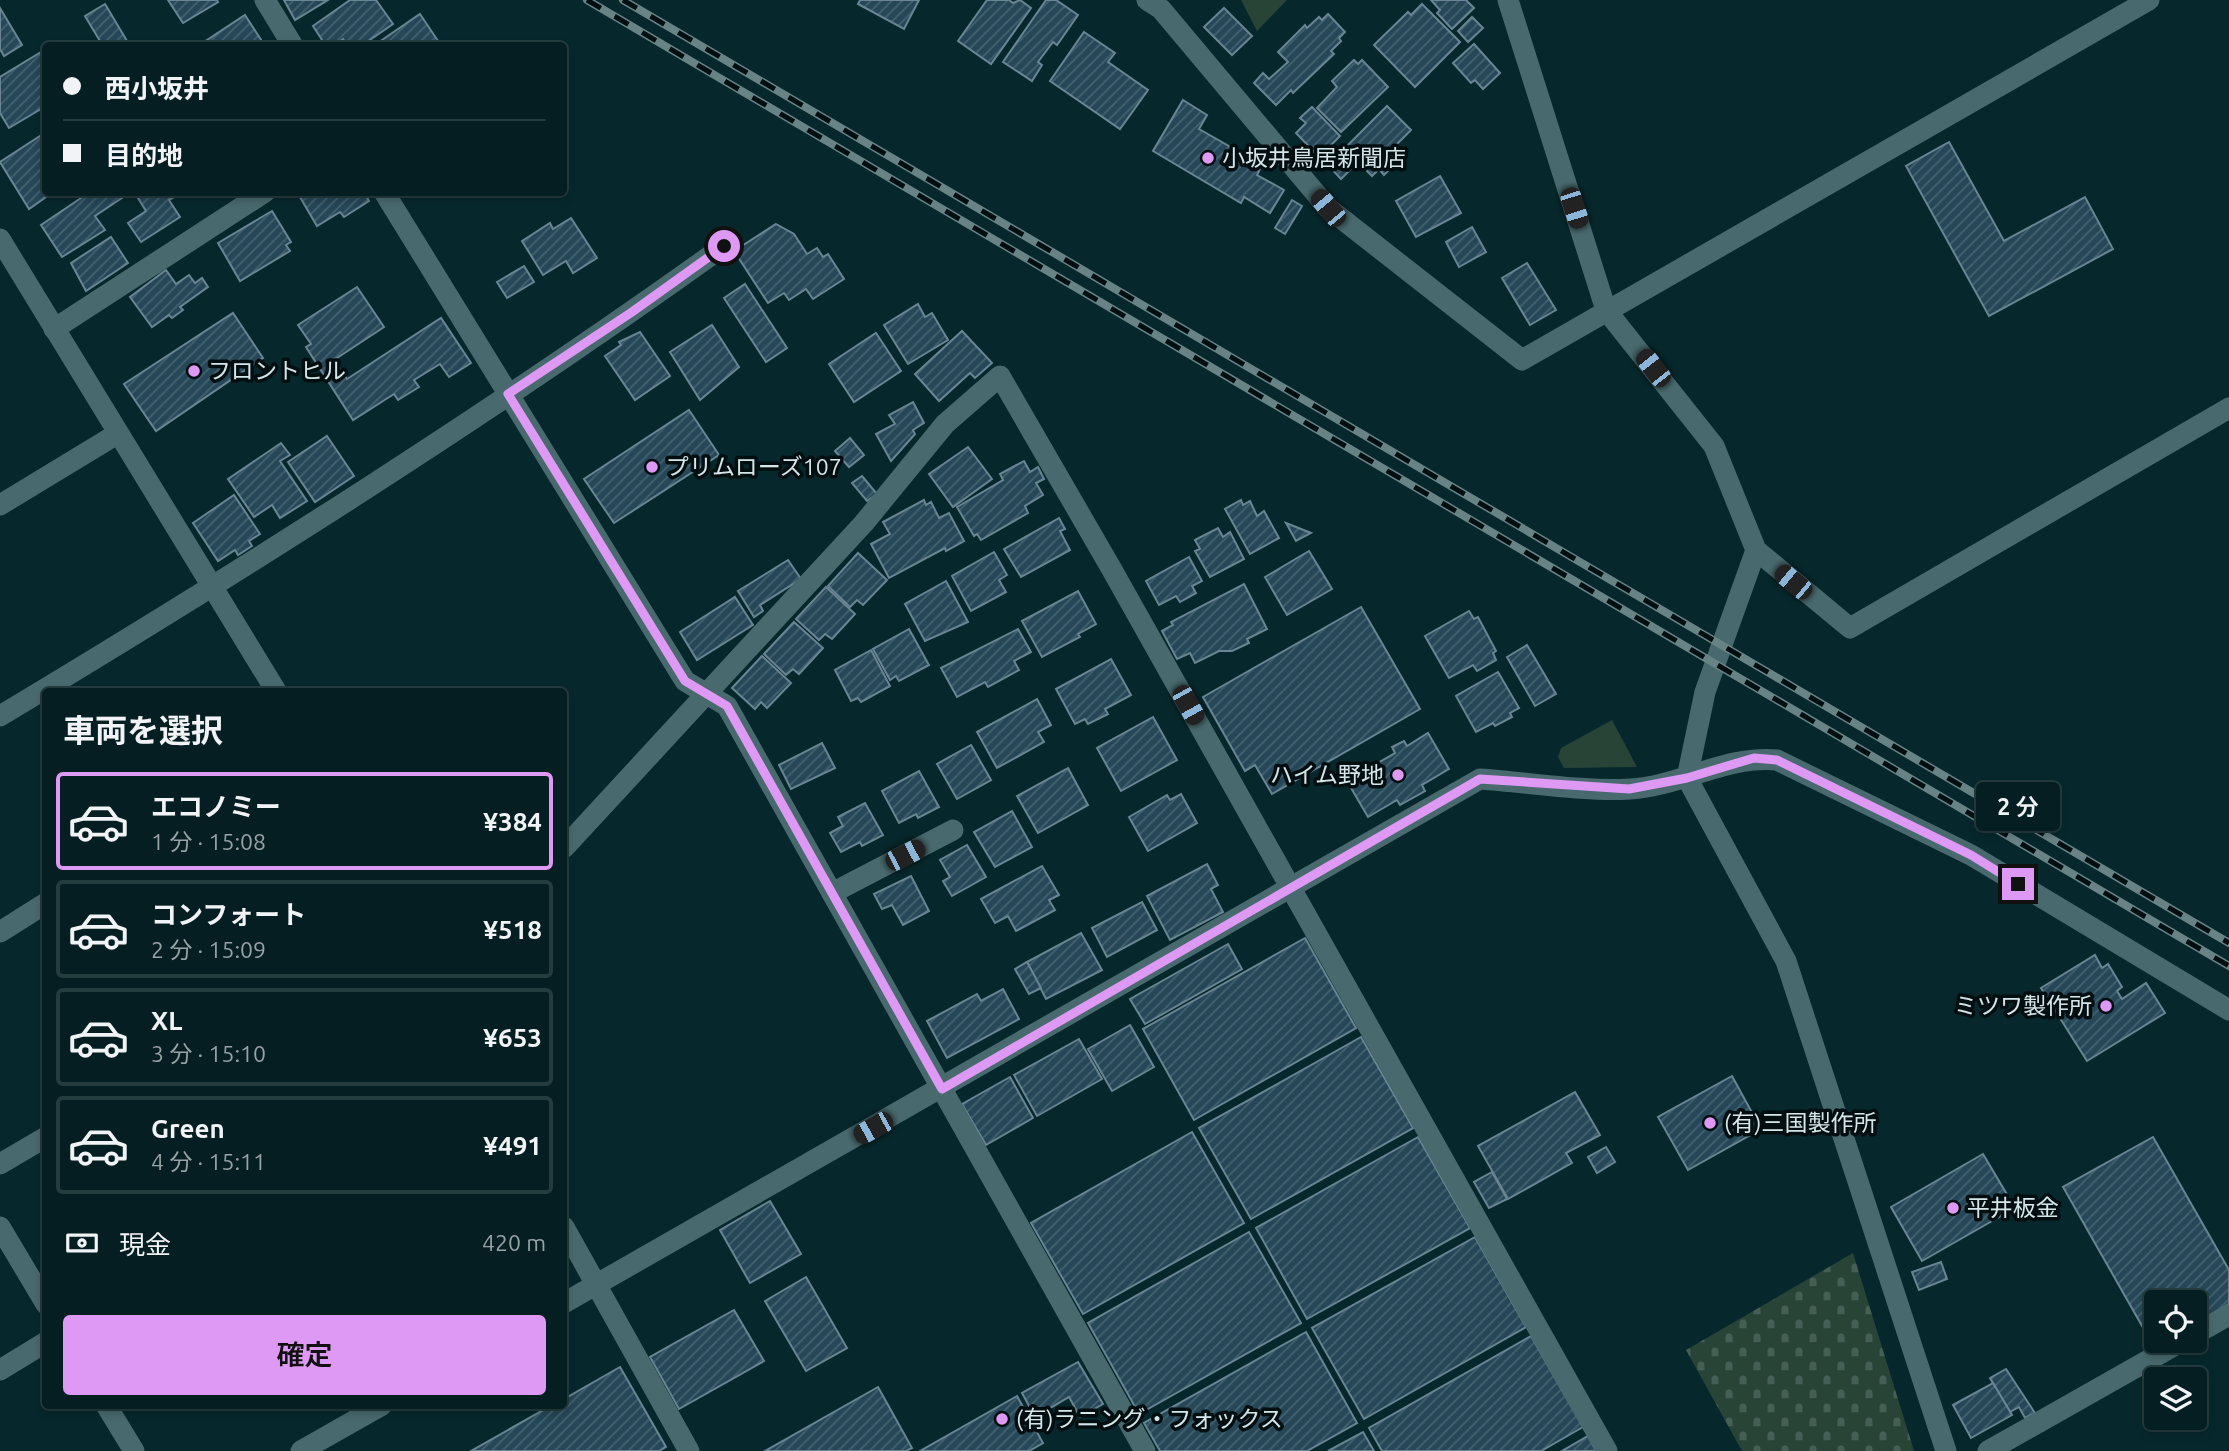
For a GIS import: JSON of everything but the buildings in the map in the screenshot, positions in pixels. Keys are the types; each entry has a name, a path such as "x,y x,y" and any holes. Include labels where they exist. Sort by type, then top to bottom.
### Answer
{"street":[{"path":"265,0 291,42"},
{"path":"1147,0 1161,9 1328,208 1522,359 2149,0"},
{"path":"1508,0 1606,310 1714,446 1756,550 1850,628 2229,408"},
{"path":"54,329 259,196"},
{"path":"386,196 685,681 727,706 1145,1451"},
{"path":"0,239 274,688"},
{"path":"47,688 213,589 632,312 724,246"},
{"path":"567,845 864,523 945,424 1000,376 1607,1451"},
{"path":"0,505 117,434"},
{"path":"1756,550 1705,692 1687,778 1786,961 1946,1451"},
{"path":"0,716 42,691"},
{"path":"567,1301 1480,779 1629,789 1687,778 1743,760 1777,760 1971,855 2229,1010"},
{"path":"832,892 953,830"},
{"path":"0,932 42,906"},
{"path":"0,1164 42,1139"},
{"path":"0,1227 42,1297"},
{"path":"567,1233 689,1451"},
{"path":"2207,1328 2229,1315"},
{"path":"0,1370 42,1344"},
{"path":"1988,1451 2161,1353"},
{"path":"108,1409 131,1449"},
{"path":"301,1451 375,1409"}],"green space":[{"path":"1241,0 1287,0 1257,31"},
{"path":"1612,720 1637,767 1564,768 1558,757 1561,748"},
{"path":"1853,1253 1914,1451 1742,1451 1686,1350"}],"railway":[{"path":"587,0 2229,966"},
{"path":"623,0 2229,943"}],"place":[{"name":"小坂井鳥居新聞店","path":"1208,158"},
{"name":"フロントヒル","path":"194,371"},
{"name":"プリムローズ107","path":"652,467"},
{"name":"ハイム野地","path":"1398,775"},
{"name":"ミツワ製作所","path":"2106,1006"},
{"name":"(有)三国製作所","path":"1710,1123"},
{"name":"平井板金","path":"1953,1208"},
{"name":"(有)ラニング・フォックス","path":"1002,1419"}],"route":[{"path":"724,246 632,312 508,394 685,681 727,706 942,1089 1480,779 1629,789 1687,778 1733,762 1754,758 1777,760 1971,855 2018,884"}]}
